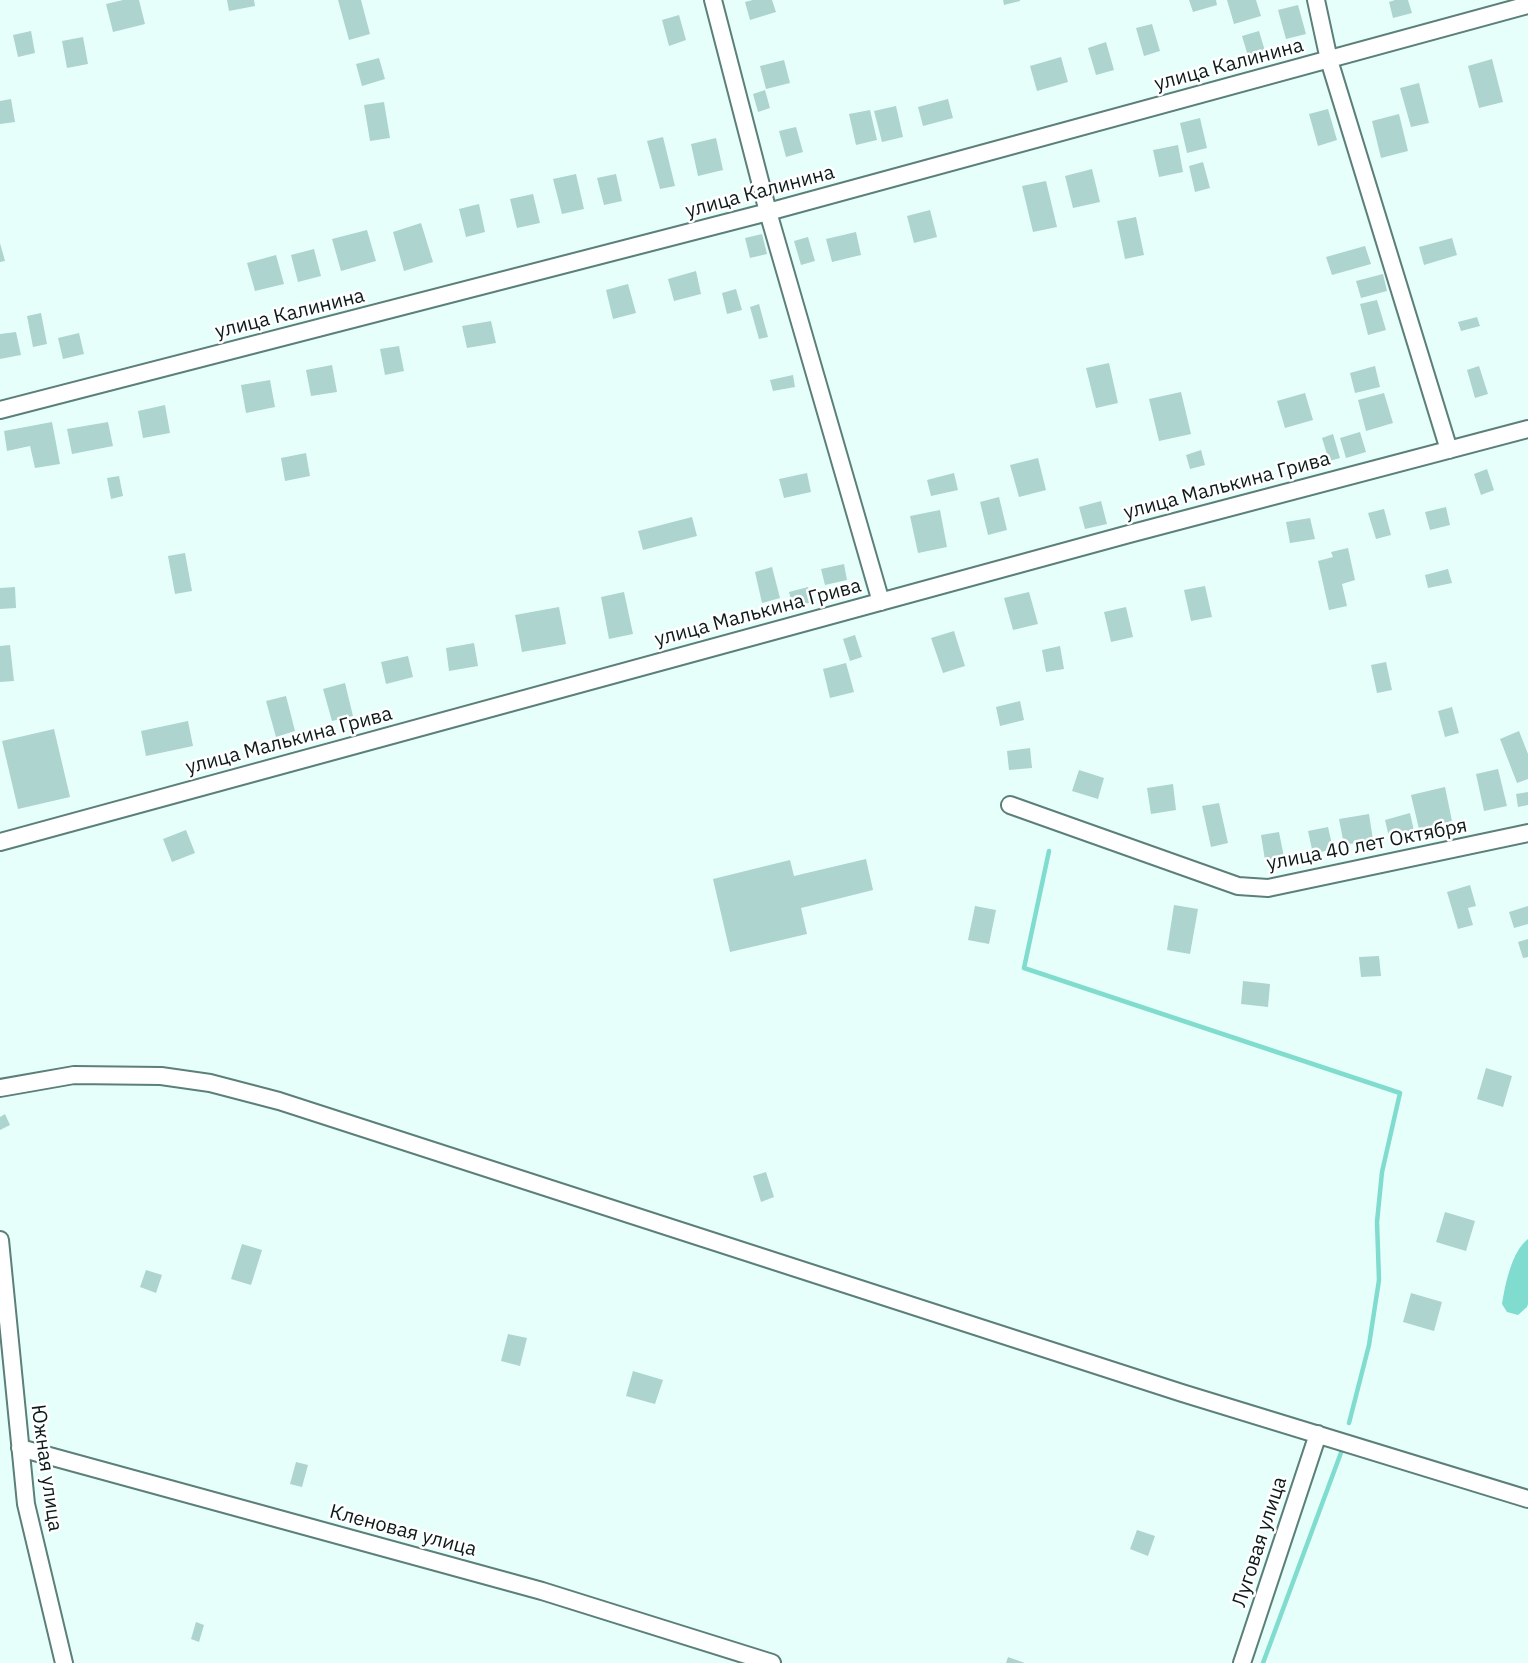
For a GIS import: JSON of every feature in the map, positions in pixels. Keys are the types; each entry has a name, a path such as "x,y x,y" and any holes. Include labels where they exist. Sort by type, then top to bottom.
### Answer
{"street":[{"path":"713,0 768,212 881,602"},
{"path":"1316,0 1329,60 1449,450"},
{"name":"улица Калинина","path":"0,410 768,212 1528,5"},
{"name":"улица Малькина Грива","path":"0,842 881,602 1528,429"},
{"name":"улица 40 лет Октября","path":"1010,805 1238,886 1268,888 1528,833"},
{"path":"0,1088 74,1075 161,1076 210,1083 279,1101 1182,1393 1528,1499"},
{"name":"Южная улица","path":"0,1240 26,1504 64,1663"},
{"name":"Луговая улица","path":"1242,1663 1318,1434"},
{"name":"Кленовая улица","path":"20,1448 542,1591 772,1663"}],"shaded area":[{"path":"1528,1239 1528,1304 1518,1315 1507,1312 1502,1304 1507,1278 1514,1260 1522,1244"}],"building":[{"path":"123,0 139,0 145,24 113,32 106,4"},
{"path":"227,0 254,0 255,6 229,11"},
{"path":"338,0 361,0 370,34 349,40"},
{"path":"772,0 776,12 750,20 745,2"},
{"path":"1003,0 1020,0 1020,1 1004,5"},
{"path":"1189,0 1216,0 1217,5 1193,12"},
{"path":"1227,0 1256,0 1261,16 1234,24"},
{"path":"1408,0 1412,13 1393,18 1389,2"},
{"path":"1298,5 1306,34 1286,39 1278,10"},
{"path":"679,15 686,40 669,46 662,20"},
{"path":"1152,24 1160,51 1144,56 1136,28"},
{"path":"31,31 35,53 18,57 13,35"},
{"path":"1259,31 1265,51 1248,56 1242,36"},
{"path":"83,37 88,64 67,68 62,41"},
{"path":"1106,42 1114,70 1096,75 1088,48"},
{"path":"1061,57 1068,82 1037,91 1030,66"},
{"path":"379,58 385,79 362,86 356,64"},
{"path":"1492,59 1503,102 1479,108 1468,66"},
{"path":"784,60 790,83 766,89 760,66"},
{"path":"1419,83 1429,123 1411,127 1400,88"},
{"path":"765,90 770,108 758,112 753,94"},
{"path":"11,99 15,122 0,124 0,101"},
{"path":"948,99 953,118 923,126 918,107"},
{"path":"384,102 390,138 370,141 364,105"},
{"path":"896,106 903,137 882,142 874,111"},
{"path":"1328,109 1337,140 1318,146 1309,114"},
{"path":"870,110 877,140 856,145 849,114"},
{"path":"1399,114 1408,151 1381,158 1372,121"},
{"path":"1200,118 1207,148 1187,153 1180,123"},
{"path":"796,127 803,152 786,157 779,131"},
{"path":"663,137 675,186 660,189 647,141"},
{"path":"716,138 723,170 698,176 691,144"},
{"path":"1178,145 1183,172 1159,177 1153,150"},
{"path":"1203,162 1210,188 1195,192 1189,166"},
{"path":"1092,169 1100,202 1073,208 1065,176"},
{"path":"576,174 584,209 562,214 553,179"},
{"path":"616,174 622,201 604,205 597,178"},
{"path":"1046,181 1057,227 1033,232 1022,186"},
{"path":"533,194 540,223 517,228 510,199"},
{"path":"479,204 485,232 466,237 459,209"},
{"path":"930,210 937,237 914,243 907,216"},
{"path":"1136,217 1144,255 1125,259 1117,221"},
{"path":"421,223 433,262 404,271 393,232"},
{"path":"367,230 376,261 341,271 332,239"},
{"path":"856,232 861,255 832,262 826,239"},
{"path":"762,234 767,254 750,258 745,238"},
{"path":"808,237 815,261 801,265 794,241"},
{"path":"1452,238 1457,255 1424,265 1419,247"},
{"path":"0,243 5,261 0,262"},
{"path":"1365,246 1371,264 1332,275 1326,257"},
{"path":"314,249 321,276 298,282 291,255"},
{"path":"276,255 284,284 255,291 247,263"},
{"path":"696,271 701,294 674,301 668,279"},
{"path":"1383,274 1387,291 1361,298 1356,281"},
{"path":"628,284 636,313 613,319 606,290"},
{"path":"736,289 742,310 727,314 722,293"},
{"path":"1377,300 1386,330 1368,335 1360,304"},
{"path":"759,304 768,337 759,339 750,307"},
{"path":"41,313 47,344 33,347 27,316"},
{"path":"1477,317 1480,326 1461,331 1458,322"},
{"path":"491,321 496,343 467,348 462,326"},
{"path":"16,332 21,355 0,359 0,334"},
{"path":"79,333 84,354 63,359 58,338"},
{"path":"399,346 404,371 385,375 380,349"},
{"path":"1109,363 1118,403 1096,408 1086,368"},
{"path":"332,365 337,392 311,396 306,370"},
{"path":"1375,366 1380,387 1355,393 1350,373"},
{"path":"1479,366 1488,394 1475,398 1467,370"},
{"path":"793,375 795,387 773,391 770,380"},
{"path":"270,380 275,407 246,413 241,385"},
{"path":"1181,392 1191,434 1159,441 1149,399"},
{"path":"1305,393 1313,420 1285,428 1277,401"},
{"path":"1384,393 1393,423 1366,431 1358,400"},
{"path":"165,405 170,433 143,438 138,411"},
{"path":"52,422 60,464 35,468 30,446 7,451 4,431"},
{"path":"108,422 113,446 72,454 67,429"},
{"path":"1360,432 1366,452 1346,458 1340,438"},
{"path":"1333,434 1340,458 1329,461 1322,438"},
{"path":"1201,450 1205,465 1190,469 1186,455"},
{"path":"306,453 310,476 285,481 281,458"},
{"path":"1038,458 1046,490 1019,497 1010,465"},
{"path":"1487,469 1494,490 1481,495 1474,474"},
{"path":"807,473 811,492 784,498 779,479"},
{"path":"954,473 958,490 931,496 927,480"},
{"path":"119,476 123,496 111,499 107,478"},
{"path":"999,497 1007,530 988,535 980,502"},
{"path":"1101,501 1107,524 1085,529 1079,507"},
{"path":"1446,507 1450,525 1430,530 1425,512"},
{"path":"1384,509 1391,535 1376,539 1368,513"},
{"path":"940,510 947,547 918,553 910,516"},
{"path":"692,517 697,536 643,550 638,531"},
{"path":"1310,518 1315,539 1290,543 1286,522"},
{"path":"1348,548 1355,580 1342,584 1347,606 1329,610 1318,561 1333,557 1331,552"},
{"path":"185,553 192,591 175,594 168,556"},
{"path":"844,564 847,580 825,585 821,569"},
{"path":"772,567 780,598 762,603 755,572"},
{"path":"1448,569 1452,583 1428,588 1425,575"},
{"path":"1205,586 1212,617 1191,621 1184,590"},
{"path":"15,587 16,608 0,609 0,588"},
{"path":"808,587 812,602 793,607 789,592"},
{"path":"624,592 633,634 609,639 601,597"},
{"path":"1029,592 1038,624 1013,630 1004,598"},
{"path":"559,607 566,644 522,652 515,615"},
{"path":"1126,607 1133,637 1111,642 1104,612"},
{"path":"954,631 965,666 943,673 931,638"},
{"path":"855,635 862,657 850,661 843,639"},
{"path":"474,643 478,666 449,671 446,648"},
{"path":"10,645 14,681 0,682 0,646"},
{"path":"1060,646 1064,669 1046,672 1042,650"},
{"path":"408,656 413,677 386,684 381,662"},
{"path":"1386,662 1392,690 1377,693 1371,665"},
{"path":"846,663 854,692 830,698 823,669"},
{"path":"345,683 353,716 332,721 323,689"},
{"path":"286,696 295,731 276,737 266,701"},
{"path":"1020,701 1024,720 1000,726 996,707"},
{"path":"1452,707 1459,733 1445,737 1438,711"},
{"path":"188,721 193,746 146,756 141,731"},
{"path":"54,729 70,797 18,809 2,741"},
{"path":"1519,731 1528,754 1528,779 1517,783 1500,739"},
{"path":"1030,748 1032,768 1009,770 1007,751"},
{"path":"1498,769 1507,806 1484,811 1476,774"},
{"path":"1079,770 1104,778 1098,799 1072,791"},
{"path":"1173,784 1176,810 1151,814 1147,788"},
{"path":"1445,787 1452,821 1419,829 1411,795"},
{"path":"1528,792 1528,805 1518,807 1516,794"},
{"path":"1219,803 1228,843 1211,847 1202,806"},
{"path":"1410,813 1414,831 1389,837 1385,820"},
{"path":"1369,814 1373,840 1344,845 1339,819"},
{"path":"1328,827 1333,849 1313,854 1308,831"},
{"path":"186,830 195,853 172,862 163,839"},
{"path":"1279,832 1284,857 1265,860 1261,835"},
{"path":"866,859 873,890 801,908 807,934 730,952 713,879 790,860 794,876"},
{"path":"1470,885 1476,906 1468,908 1473,925 1458,929 1447,892"},
{"path":"1174,905 1198,909 1190,954 1167,950"},
{"path":"975,906 996,910 989,944 968,940"},
{"path":"1528,906 1528,924 1514,928 1509,912"},
{"path":"1528,939 1528,957 1523,958 1518,942"},
{"path":"1379,956 1381,976 1361,977 1359,957"},
{"path":"1243,981 1270,984 1268,1007 1241,1004"},
{"path":"1486,1068 1512,1076 1503,1107 1477,1099"},
{"path":"5,1114 10,1125 0,1130 0,1117"},
{"path":"766,1172 774,1197 761,1202 753,1176"},
{"path":"1445,1212 1475,1221 1466,1251 1436,1242"},
{"path":"242,1244 262,1250 251,1285 231,1279"},
{"path":"146,1270 162,1275 156,1293 140,1287"},
{"path":"1411,1293 1442,1302 1434,1331 1403,1322"},
{"path":"508,1334 527,1338 520,1366 501,1361"},
{"path":"633,1371 663,1380 655,1404 626,1396"},
{"path":"296,1462 308,1465 302,1487 290,1484"},
{"path":"1137,1530 1155,1536 1148,1556 1130,1549"},
{"path":"196,1622 204,1625 199,1642 191,1639"},
{"path":"1008,1657 1025,1663 1006,1663"}],"waterway":[{"path":"1049,851 1024,968 1400,1093 1382,1172 1377,1222 1379,1280 1369,1345 1349,1423"},
{"path":"1263,1663 1342,1450"}]}
